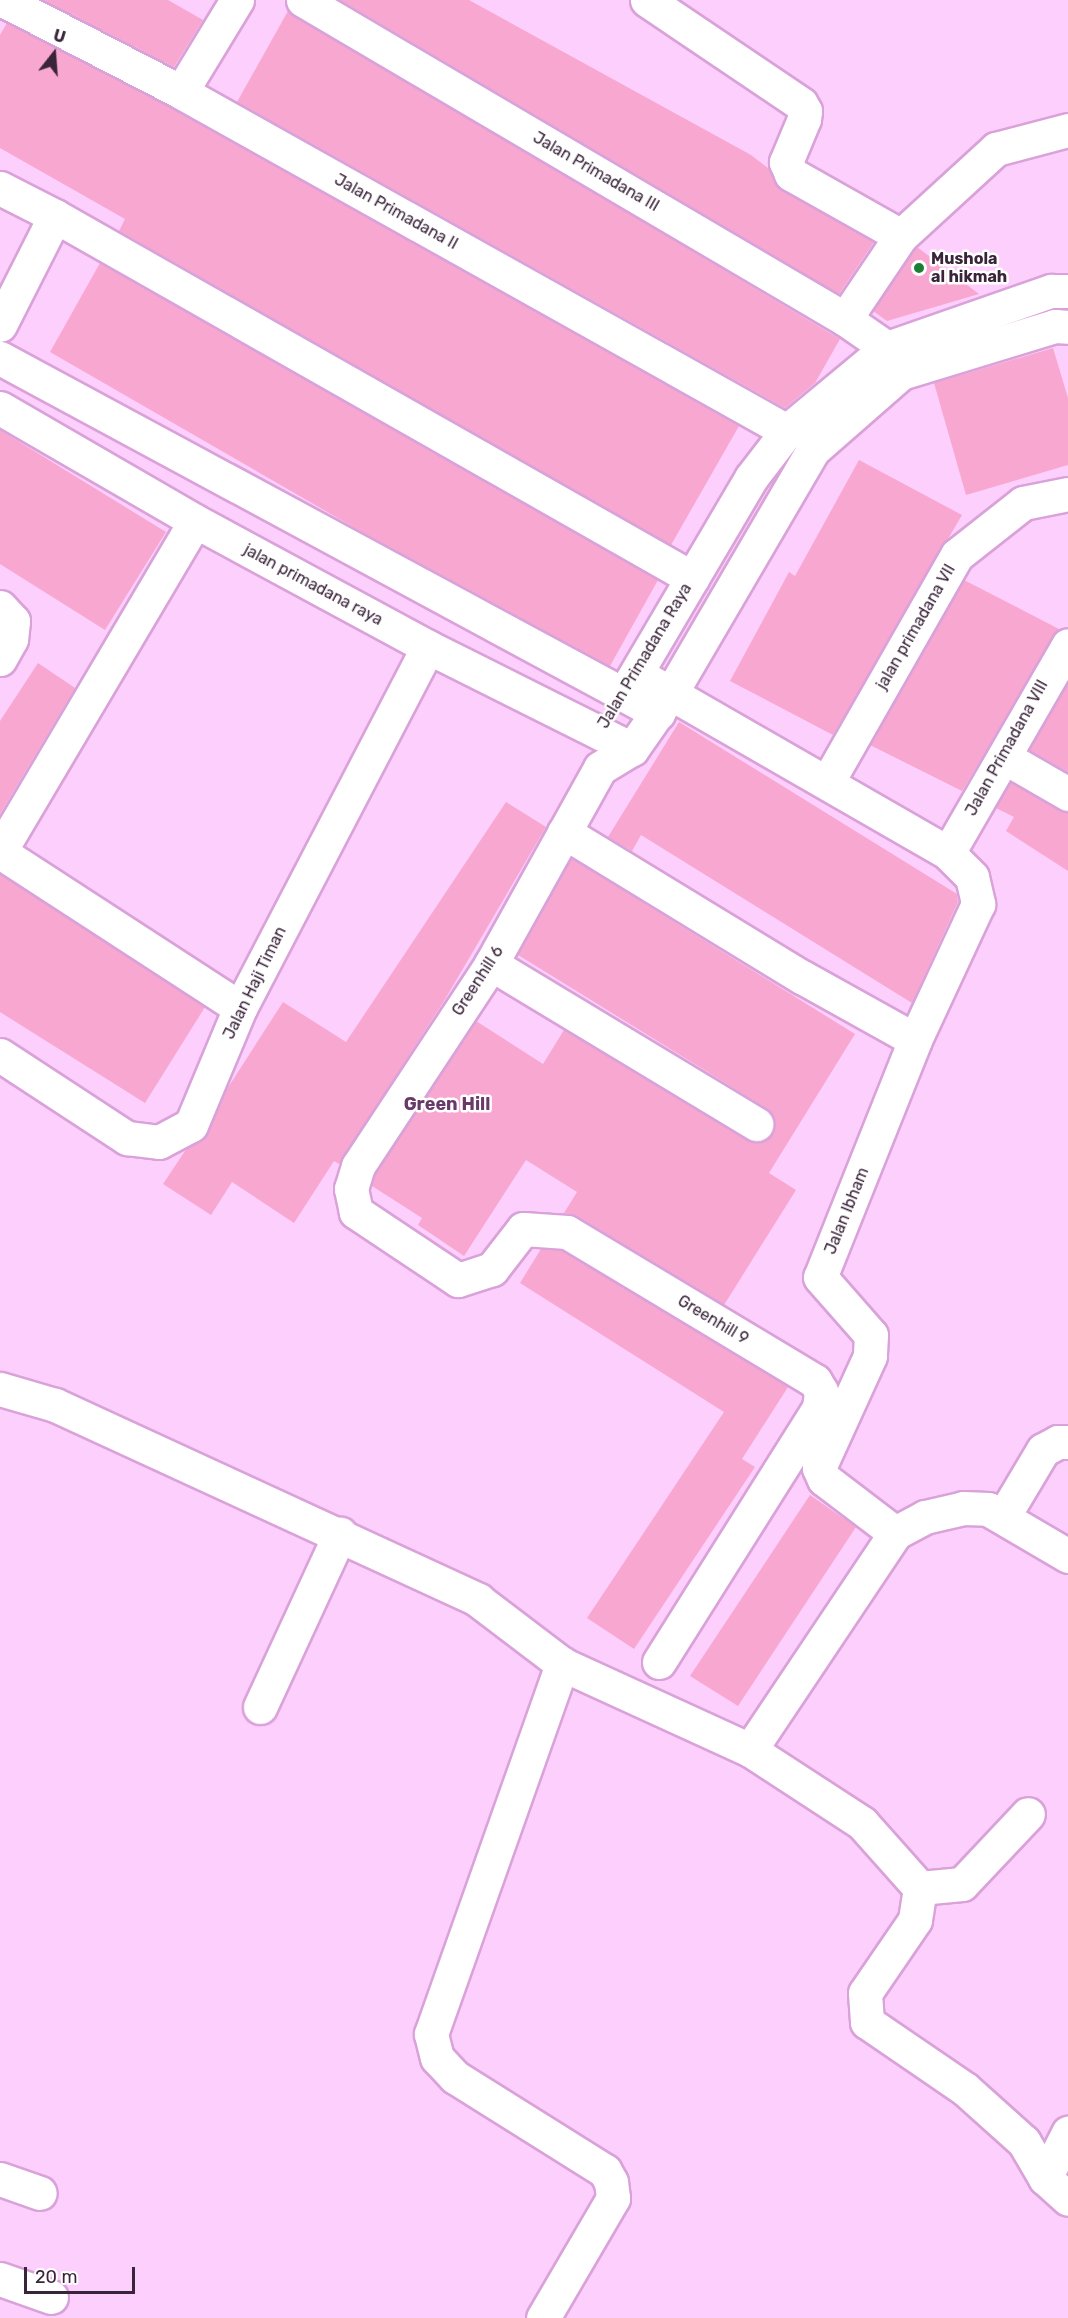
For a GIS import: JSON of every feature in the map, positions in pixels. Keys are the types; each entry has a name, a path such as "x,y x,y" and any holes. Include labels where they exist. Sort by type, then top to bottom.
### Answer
{"street":[{"name":"Jalan Primadana II","path":"3,0 181,92 787,430"},
{"path":"181,92 237,0"},
{"name":"Jalan Primadana III","path":"303,0 845,319 894,360"},
{"path":"647,0 801,104 806,111 804,119 786,162 791,174 901,236"},
{"path":"845,319 901,236 996,149 1068,130"},
{"path":"0,188 55,216 692,578"},
{"path":"0,325 55,216"},
{"name":"Jalan Primadana Raya","path":"1068,291 1051,291 894,360 787,430 751,478 630,684 598,731 600,768 632,749 664,703 813,450 894,360 1055,326 1068,327"},
{"name":"Jalan Ibham","path":"0,358 664,703 828,781 948,853 972,877 978,904 915,1040 820,1277 871,1335 870,1356 819,1468 824,1479 895,1533"},
{"name":"jalan primadana raya","path":"0,408 195,522 428,647 632,749"},
{"name":"jalan primadana VII","path":"828,781 957,555 1023,503 1068,494"},
{"path":"195,522 0,851 240,1008"},
{"path":"0,607 13,621 11,639 0,659"},
{"name":"Jalan Primadana VIII","path":"948,853 1068,645"},
{"name":"Jalan Haji Timan","path":"0,1054 127,1138 159,1143 191,1125 240,1008 428,647"},
{"path":"1004,756 1068,794"},
{"name":"Greenhill 6","path":"351,1189 358,1166 378,1132 491,964 600,768"},
{"path":"564,832 802,977 915,1040"},
{"path":"491,964 756,1124"},
{"name":"Greenhill 9","path":"351,1189 356,1212 458,1280 492,1269 523,1229 567,1232 815,1382 820,1391 819,1408 659,1662"},
{"path":"0,1389 55,1405 340,1534 478,1600 562,1664 750,1750 862,1823 920,1888"},
{"path":"1002,1516 1043,1450 1058,1442 1068,1442"},
{"path":"750,1750 895,1533 924,1517 963,1508 988,1509 1068,1556"},
{"path":"260,1707 340,1534"},
{"path":"543,2318 613,2198 611,2182 605,2171 455,2077 438,2058 432,2034 562,1664"},
{"path":"920,1888 962,1884 1028,1815"},
{"path":"920,1888 915,1920 865,1993 867,2022 965,2089 1024,2142 1056,2189"},
{"path":"1056,2189 1068,2133"},
{"path":"0,2179 40,2193"},
{"path":"0,2279 51,2297"}],"building":[{"path":"44,0 168,0 203,20 174,67"},
{"path":"340,0 469,0 751,155 768,168 782,190 874,242 839,294"},
{"path":"288,11 840,339 815,383 785,408 237,102"},
{"path":"7,23 166,105 739,426 671,545 119,231 125,219 0,148 0,35"},
{"name":"Mushola al hikmah","path":"917,247 979,294 887,321 873,311"},
{"path":"100,263 658,580 610,666 362,532 50,352"},
{"path":"1053,348 1068,398 1068,465 966,495 934,383"},
{"path":"0,430 166,532 105,630 0,564"},
{"path":"859,460 962,515 833,735 730,681 789,572 795,576"},
{"path":"964,580 1059,629 962,791 870,745"},
{"path":"38,663 75,688 0,814 0,721"},
{"path":"1068,683 1068,772 1029,750"},
{"path":"679,722 957,894 958,902 912,1003 641,835 632,851 608,837"},
{"path":"1010,782 1068,813 1068,871 1006,831 1014,817 996,808"},
{"path":"506,802 546,827 444,1001 339,1164 334,1161 294,1223 232,1182 211,1215 163,1184 187,1148 208,1133 227,1089 283,1002 346,1042"},
{"path":"571,858 855,1034 769,1173 796,1190 724,1305 577,1216 564,1213 577,1192 526,1160 464,1256 418,1225 422,1218 372,1186 375,1174 476,1021 543,1064 564,1030 746,1140 756,1143 772,1134 775,1124 766,1108 518,955"},
{"path":"0,874 205,1007 145,1103 0,1012"},
{"path":"541,1249 561,1250 788,1387 742,1459 755,1467 634,1649 587,1618 724,1412 520,1283"},
{"path":"810,1495 856,1527 738,1706 690,1676"}],"place":[{"name":"Mushola al hikmah","path":"919,268"}],"district":[{"name":"Green Hill","path":"447,1104"}]}
